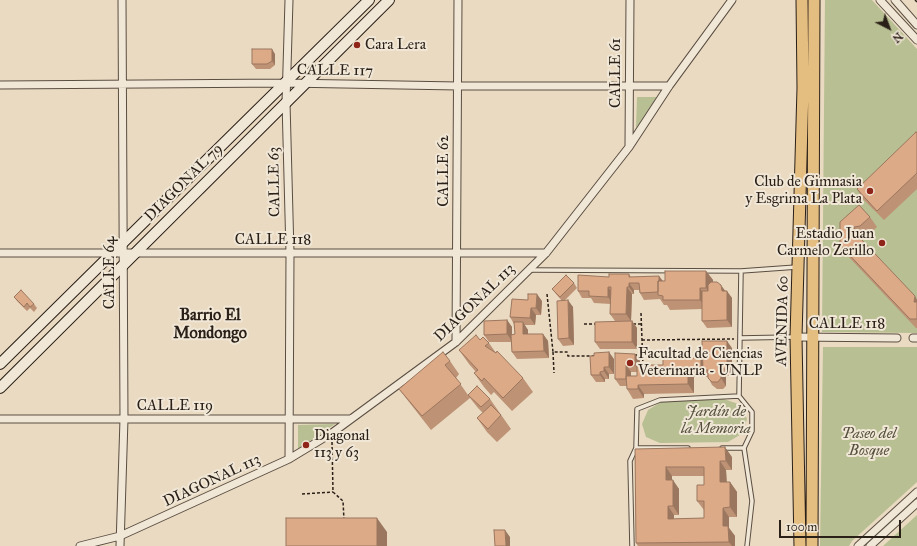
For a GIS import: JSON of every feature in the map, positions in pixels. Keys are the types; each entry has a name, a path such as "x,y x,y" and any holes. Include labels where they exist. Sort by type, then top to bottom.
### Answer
{"main road":[{"name":"DIAGONAL 79","path":"0,364 119,250 369,0"},
{"name":"DIAGONAL 79","path":"0,388 388,0"},
{"name":"AVENIDA 60","path":"800,546 796,337 803,88 802,0"},
{"name":"AVENIDA 60","path":"812,546 814,0"}],"street":[{"name":"CALLE 64","path":"120,546 124,419 122,266 119,250 123,86 122,0"},
{"name":"CALLE 63","path":"289,0 286,83 290,253 289,459"},
{"name":"CALLE 62","path":"456,342 458,0"},
{"name":"CALLE 61","path":"629,147 630,0"},
{"name":"DIAGONAL 113","path":"80,546 120,536 289,459 332,433 456,342 546,253 629,147 669,86 732,0"},
{"path":"880,0 917,40"},
{"path":"895,0 917,24"},
{"name":"CALLE 117","path":"0,86 123,86 286,83 458,86 669,86"},
{"name":"CALLE 118","path":"0,253 119,250 136,252 546,253"},
{"name":"CALLE 118","path":"796,337 897,338"},
{"name":"CALLE 119","path":"0,419 350,419"},
{"path":"858,546 917,492"},
{"path":"870,546 917,503"}],"lane":[{"path":"529,270 741,271 798,267"},
{"path":"741,271 739,396 752,412 752,432 744,448 752,501 747,546"},
{"path":"740,338 796,337"},
{"path":"632,546 630,461 636,448 637,409 660,400 739,396"},
{"path":"636,448 690,448"},
{"path":"721,448 744,448"}],"path":[{"path":"548,294 554,373"},
{"path":"641,313 643,372"},
{"path":"584,324 599,324"},
{"path":"627,324 642,324"},
{"path":"642,340 740,338"},
{"path":"553,352 567,352 568,356 598,356"},
{"path":"628,355 642,355"},
{"path":"332,433 333,492"},
{"path":"302,494 333,492 343,501 344,520"}],"green space":[{"name":"Club de Gimnasia y Esgrima La Plata","path":"825,0 872,0 917,49 917,333 822,332"},
{"path":"637,97 657,97 636,128"},
{"name":"Paseo del Bosque","path":"823,347 917,347 917,482 852,541 849,546 820,546"},
{"name":"Jardín de la Memoria","path":"724,399 741,405 747,419 743,433 728,442 660,443 646,437 642,424 648,410 661,402"},
{"path":"335,424 298,449 298,425"},
{"path":"917,515 917,546 883,546"}],"building":[{"path":"252,49 272,49 272,61 267,64 252,64"},
{"path":"916,132 917,173 877,211 857,189"},
{"path":"859,205 870,217 860,226 854,227 855,239 861,239 915,296 914,302 917,302 917,319 910,319 840,245 840,222"},
{"path":"665,271 706,271 706,288 700,288 700,300 663,300 663,296 658,295 658,281 665,281"},
{"path":"609,274 629,274 629,277 659,276 658,292 640,293 639,283 629,283 629,287 627,287 626,314 610,314 611,287 608,287 608,297 589,296 589,291 578,291 578,275 609,277"},
{"path":"566,275 574,283 560,297 552,289"},
{"path":"711,282 717,282 721,285 722,291 727,291 727,320 702,321 702,291 708,291 708,285"},
{"path":"21,290 34,304 30,307 27,303 24,307 14,297"},
{"path":"528,294 537,294 536,308 531,308 530,318 510,317 512,299 528,300"},
{"path":"568,300 569,338 558,339 557,301"},
{"path":"507,320 507,334 484,335 484,321"},
{"path":"632,321 632,342 595,342 595,322"},
{"path":"514,322 523,322 523,334 543,334 544,351 512,352 511,335 515,334"},
{"path":"476,335 480,340 483,337 489,343 485,346 496,353 497,351 523,378 503,398 484,378 482,381 474,373 478,370 459,350"},
{"path":"702,341 727,341 727,369 721,369 721,378 718,382 712,382 708,378 708,370 703,370"},
{"path":"443,352 450,361 445,365 461,384 422,416 399,389"},
{"path":"609,352 609,367 604,367 604,371 600,372 600,375 591,375 590,356 594,356 594,353"},
{"path":"615,353 635,354 635,365 626,365 626,379 615,379"},
{"path":"663,358 701,358 701,368 688,368 688,384 638,385 638,389 627,389 626,376 637,376 637,365 663,365"},
{"path":"477,386 490,399 481,407 468,395"},
{"path":"491,405 501,415 488,429 477,418"},
{"path":"725,447 726,461 720,461 720,482 730,482 730,507 723,508 723,526 728,526 729,542 636,543 635,449","holes":["666,467 704,467 704,485 697,485 697,501 704,501 704,518 668,519 668,506 673,506 673,480 666,480"]},
{"path":"286,518 377,518 377,546 286,546"},
{"path":"494,530 505,530 506,546 495,546"}],"place":[{"name":"Cara Lera","path":"357,45"},
{"name":"Club de Gimnasia y Esgrima La Plata","path":"870,191"},
{"name":"Estadio Juan Carmelo Zerillo","path":"882,243"},
{"name":"Facultad de Ciencias Veterinaria - UNLP","path":"630,363"},
{"name":"Diagonal 113 y 63","path":"306,445"}],"district":[{"name":"Barrio El Mondongo","path":"210,325"}]}
